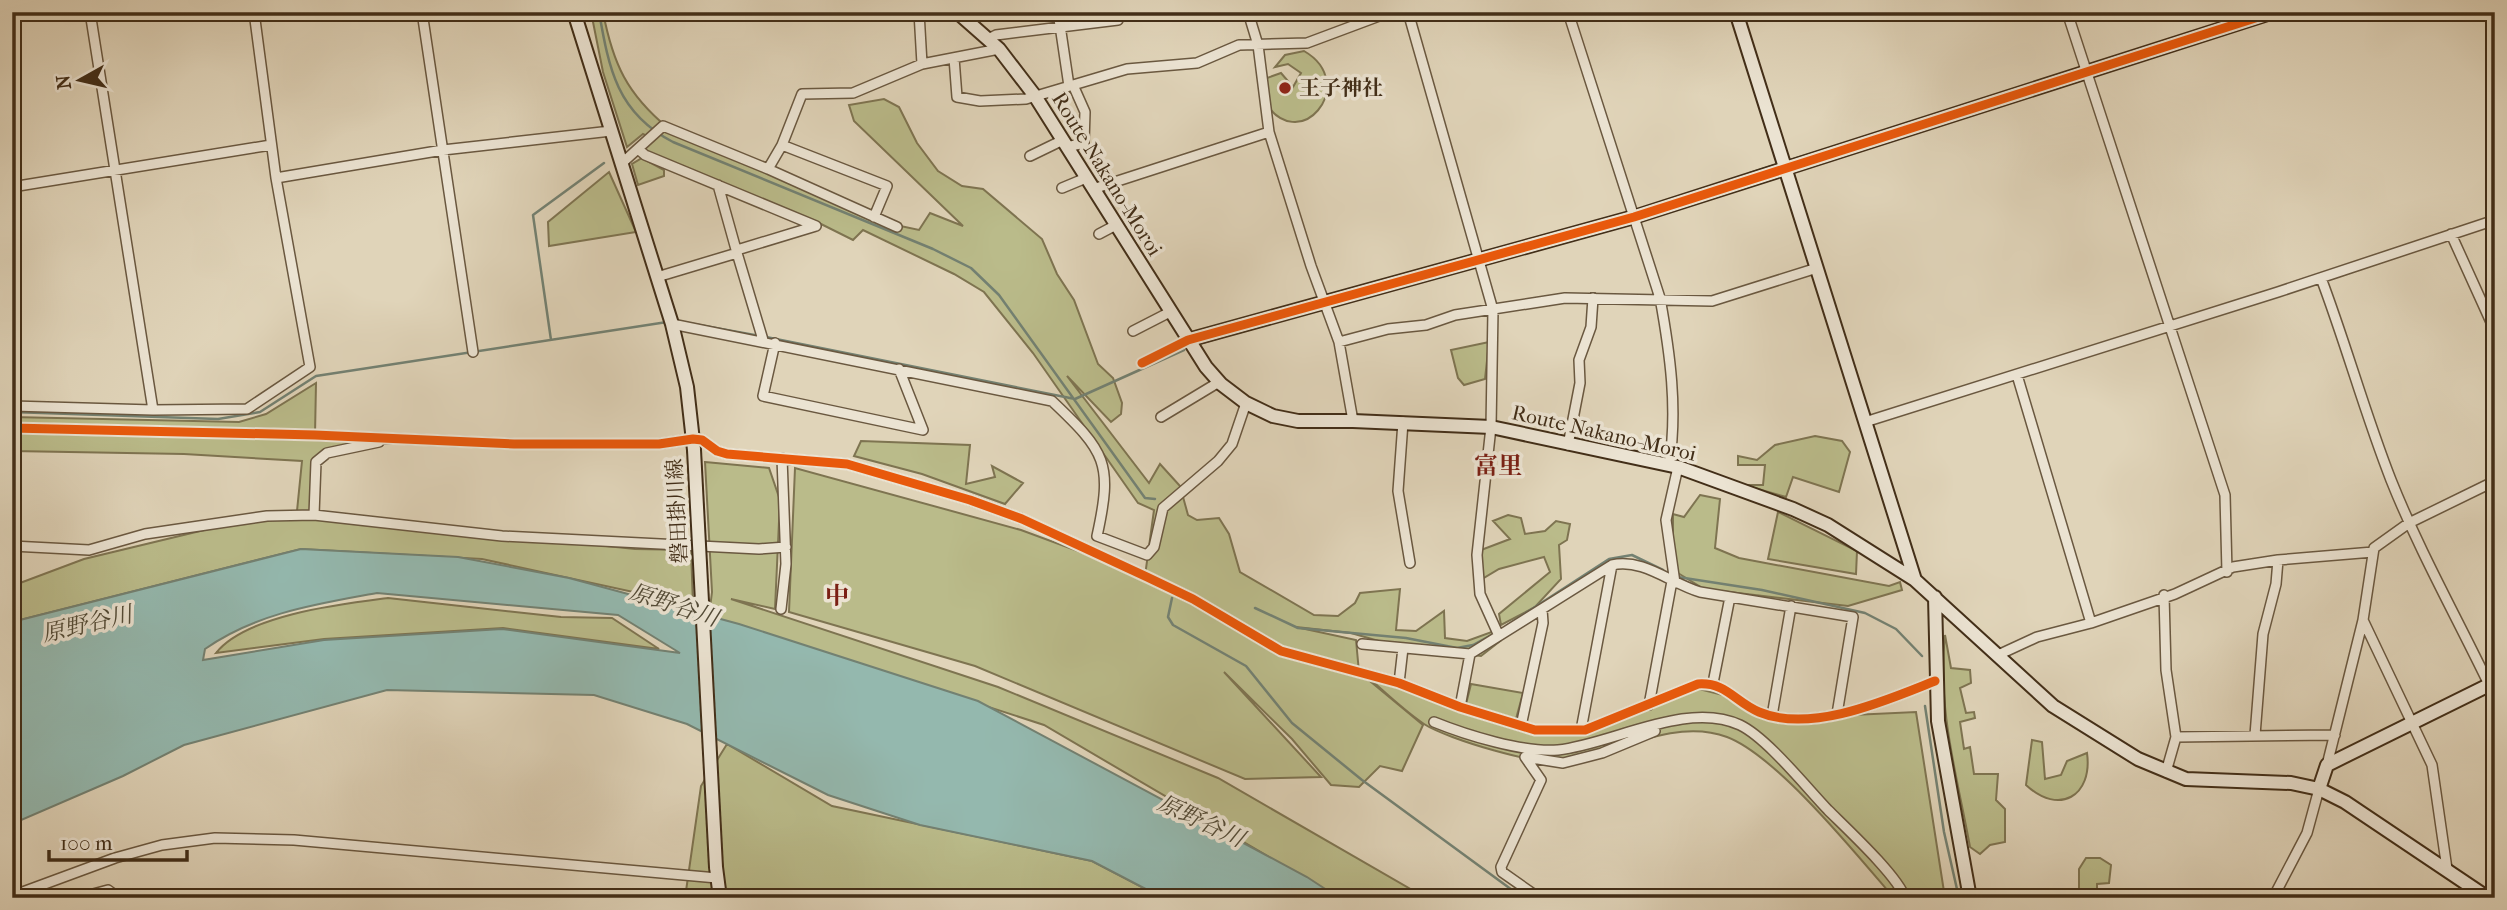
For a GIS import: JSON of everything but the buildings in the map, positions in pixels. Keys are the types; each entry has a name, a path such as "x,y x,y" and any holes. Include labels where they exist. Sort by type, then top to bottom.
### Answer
{"main road":[{"name":"磐田掛川線","path":"574,12 672,324 687,387 694,445 719,895"},
{"name":"Route Nakano-Moroi","path":"957,12 999,49 1035,96 1188,340 1219,382 1247,403 1273,416 1298,421 1403,422 1491,427 1674,466 1828,525 1915,580 2053,706 2084,728 2166,772 2186,779 2291,783 2319,789 2345,802 2482,894"},
{"path":"1736,12 1915,580"},
{"path":"1188,340 1634,217 2274,12"},
{"path":"1935,597 1935,681 1940,734 1970,898"},
{"path":"2319,789 2327,765 2412,721 2493,688"}],"street":[{"path":"90,12 153,410"},
{"path":"12,406 153,410 247,409 310,367 276,178 254,12"},
{"path":"422,12 473,352"},
{"path":"919,12 922,64"},
{"path":"1248,12 1258,45 1269,132 1324,304 1339,342 1353,421"},
{"path":"954,58 957,97 980,101 1026,99 1128,69 1197,63 1239,46 1307,43 1390,12"},
{"path":"1408,12 1481,259 1493,310 1491,427 1478,569 1480,594 1498,633"},
{"path":"1568,12 1660,298 1669,346 1674,466 1666,520 1673,582 1649,705"},
{"path":"2067,12 2225,495 2227,572"},
{"path":"1030,156 1065,144 1084,143 1085,112 1071,85 1060,17"},
{"path":"988,39 1060,17 1118,20"},
{"path":"768,169 782,145 802,94 853,93 922,64 999,49"},
{"path":"621,164 663,126 768,169 897,227"},
{"path":"276,178 443,150 611,131"},
{"path":"1062,188 1089,183 1269,132"},
{"path":"12,187 271,145"},
{"path":"782,145 887,186 874,218"},
{"path":"638,149 645,155 816,226 657,277"},
{"path":"718,186 763,341"},
{"path":"1865,422 2321,278 2495,220"},
{"path":"1099,234 1116,225"},
{"path":"2451,234 2495,331"},
{"path":"1339,342 1388,329 1426,325 1455,315 1565,298 1712,301 1817,268"},
{"path":"2321,278 2409,523 2493,688"},
{"path":"1568,444 1580,383 1579,360 1591,327 1593,299"},
{"path":"1133,331 1170,312"},
{"path":"672,324 1052,401 1084,430 1103,462 1107,490 1097,536 1147,555 1154,547 1163,508 1218,461 1232,444 1247,403"},
{"path":"1142,363 1188,340"},
{"path":"775,343 763,396 923,430 899,369"},
{"path":"2017,375 2091,623"},
{"path":"1161,417 1219,382"},
{"path":"1403,422 1398,491 1410,563"},
{"path":"12,428 593,444 694,445 702,440 717,451 727,454 847,464 970,500 1022,519 1158,582 1281,651 1399,683 1460,707 1521,726 1559,732 1581,730 1609,722 1698,684 1713,683 1759,712 1800,718 1871,707 1935,681"},
{"path":"314,515 316,462 327,453 385,440"},
{"path":"782,458 786,547 782,609"},
{"path":"1997,655 2037,637 2091,623 2164,595 2175,594 2227,572 2232,567 2373,552 2409,523 2495,481"},
{"path":"12,546 89,550 145,534 267,516 314,515 505,536 759,550 786,547"},
{"path":"2327,765 2362,620 2373,552"},
{"path":"2255,735 2263,634 2276,584 2278,560"},
{"path":"1362,644 1470,654 1498,633 1612,565 1636,563 1673,582 1730,597 1853,617 1837,714"},
{"path":"1581,730 1612,565"},
{"path":"2164,595 2166,670 2176,737 2166,772"},
{"path":"1713,683 1730,597"},
{"path":"1772,716 1791,606"},
{"path":"1521,726 1543,623 1542,609"},
{"path":"2362,620 2432,765 2447,869"},
{"path":"1399,683 1404,648"},
{"path":"1460,707 1470,654"},
{"path":"1434,722 1512,744 1555,750 1591,745 1675,721 1706,717 1740,725 1752,733 1848,829 1905,898"},
{"path":"1539,898 1502,872 1501,867 1541,780 1525,757 1563,763 1602,753 1675,721"},
{"path":"2176,737 2335,735"},
{"path":"2273,898 2307,833 2319,789"},
{"path":"12,896 150,848 215,838 294,840 716,872"},
{"path":"78,898 108,890 118,898"}],"green space":[{"path":"591,12 603,12 617,63 624,77 642,103 668,128 891,224 919,230 930,213 963,226 854,121 849,105 884,99 899,107 917,143 938,171 962,186 983,189 1042,239 1057,274 1074,300 1098,364 1113,378 1122,403 1121,414 1111,422 1067,376 1149,483 1160,464 1180,486 1188,515 1197,520 1219,518 1229,534 1240,572 1314,615 1338,616 1355,603 1360,593 1400,589 1396,630 1416,631 1444,611 1445,638 1467,641 1497,630 1500,641 1481,656 1403,648 1351,633 1296,627 1356,640 1359,672 1423,725 1402,771 1380,766 1359,787 1331,785 1292,739 1224,672 1321,777 1245,779 975,666 789,612 795,468 1021,530 1145,576 1154,510 1138,503 1033,353 984,292 954,274 863,230 853,240 813,220 641,152 653,139 643,134 627,147 603,72"},
{"path":"1304,51 1320,65 1327,81 1325,97 1318,110 1306,119 1292,122 1277,116 1263,99 1267,78 1281,73 1293,87 1301,73 1288,64 1275,67 1285,55"},
{"path":"642,158 664,170 664,176 638,185 632,164"},
{"path":"609,172 636,232 549,246 548,222"},
{"path":"1489,342 1485,379 1464,385 1458,378 1451,350"},
{"path":"316,383 315,435 374,439 316,462 314,515 297,511 302,461 184,454 12,451 12,417 239,422 266,414"},
{"path":"1815,436 1842,441 1850,452 1839,492 1793,477 1786,497 1744,485 1763,485 1765,465 1738,465 1738,456 1757,460 1775,445"},
{"path":"861,441 970,445 966,484 995,477 992,466 1023,483 1005,504 922,474 854,456"},
{"path":"705,462 769,468 780,500 775,609 731,599 998,687 1218,778 1426,898 1339,898 1044,725 709,616 712,592"},
{"path":"1700,495 1720,499 1715,548 1739,558 1889,586 1900,582 1902,590 1848,606 1704,589 1673,570 1673,514 1684,517"},
{"path":"1778,512 1857,551 1856,574 1768,559"},
{"path":"1508,515 1521,518 1525,534 1545,531 1556,521 1570,524 1567,540 1559,545 1561,579 1535,607 1501,625 1499,614 1550,572 1544,557 1499,569 1482,579 1478,569 1481,550 1510,539 1493,521"},
{"path":"336,518 635,549 691,550 693,605 482,559 301,549 12,622 12,586 84,559 250,519"},
{"path":"388,598 561,617 612,618 659,649 503,628 324,639 216,653 230,640 271,620 321,608"},
{"path":"1945,635 1951,668 1970,670 1971,683 1960,688 1966,713 1974,712 1975,718 1960,722 1964,749 1970,747 1974,774 1998,774 1996,800 2005,809 2005,842 1990,845 1980,854 1970,847 1950,742 1944,689"},
{"path":"1363,673 1555,732 1609,722 1691,687 1739,699 1759,712 1788,718 1916,712 1945,898 1894,898 1792,785 1769,764 1727,737 1687,731 1646,739 1567,762 1537,760 1452,737 1424,724"},
{"path":"1471,684 1523,693 1516,719 1466,704"},
{"path":"2032,740 2042,742 2045,779 2061,775 2067,761 2087,753 2085,780 2071,797 2050,799 2026,785"},
{"path":"727,744 832,806 1092,861 1163,898 685,898 701,786"},
{"path":"2086,858 2100,858 2111,865 2109,883 2097,884 2097,898 2079,898 2079,869"}],"water":[{"name":"原野谷川","path":"301,549 458,557 569,578 739,624 978,701 1307,877 1339,898 1163,898 1092,861 920,825 828,795 687,724 594,695 387,690 184,745 123,776 12,824 12,622","holes":["377,593 618,615 680,653 502,629 324,640 203,660 205,649 266,618"]}],"waterway":[{"path":"599,12 612,71 619,88 639,117 673,142 933,249 971,268 999,295 1145,498 1155,499"},
{"path":"2240,16 2253,12"},
{"path":"1787,161 1827,149"},
{"path":"551,340 533,215 604,163"},
{"path":"1750,173 1781,163"},
{"path":"677,321 760,336"},
{"path":"12,412 218,419 260,412 316,376 667,322"},
{"path":"766,337 1075,399 1184,350"},
{"path":"1202,343 1222,337"},
{"path":"1506,626 1609,559 1632,555 1663,570"},
{"path":"1678,577 1762,590 1865,613 1896,629 1922,656"},
{"path":"1172,598 1168,617 1173,625 1246,666 1292,723 1362,780 1523,898"},
{"path":"1255,608 1298,628 1406,638 1457,648 1473,645 1495,633"},
{"path":"1925,706 1944,832 1959,898"}],"cycle path":[{"path":"1142,363 1188,340 1634,217 2274,12"},
{"path":"12,428 315,435 514,444 659,444 693,439 702,440 717,451 727,454 847,464 970,500 1022,519 1193,599 1281,651 1399,683 1460,707 1535,730 1585,730 1698,684 1723,689 1759,712 1780,718 1802,719 1848,712 1935,681"}],"place":[{"name":"王子神社","path":"1285,88"}],"district":[{"name":"富里","path":"1498,466"},
{"name":"中","path":"837,596"}]}
